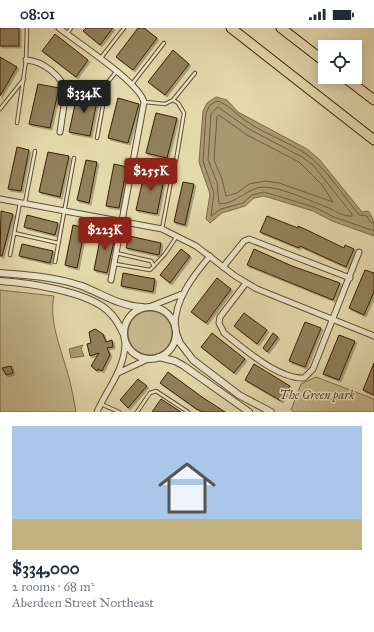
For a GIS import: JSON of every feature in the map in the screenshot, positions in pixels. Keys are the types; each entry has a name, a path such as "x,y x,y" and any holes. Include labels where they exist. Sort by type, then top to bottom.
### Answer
{"highway":[{"path":"230,28 374,140"},
{"path":"281,28 318,57"},
{"path":"353,84 374,100"}],"street":[{"path":"59,28 131,84 143,96 144,102 111,280"},
{"path":"26,60 39,63 62,81 65,86 66,92 60,132"},
{"path":"0,199 162,229 196,246 223,267 246,282 374,336"},
{"path":"223,267 244,241 249,239 350,278"},
{"path":"246,282 220,317 220,328 224,333 253,356 290,377 304,378 313,368 350,278 359,252"},
{"path":"118,373 148,359 165,354 173,344 175,313 182,294 210,256"},
{"path":"0,273 62,280 128,306 158,308 166,312 172,319 180,343 193,360 239,395 272,412"},
{"path":"0,281 48,287 89,300 106,309 117,320 123,333 125,352 118,373 97,412"},
{"path":"123,333 127,320 131,314 182,294"},
{"path":"125,343 134,354 148,359"},
{"path":"159,357 175,361 184,366 249,412"}],"lane":[{"path":"17,123 26,60 27,28"},
{"path":"67,34 71,28"},
{"path":"100,59 124,28"},
{"path":"131,84 164,43"},
{"path":"97,138 108,82 116,72"},
{"path":"144,102 165,104 173,100 195,73"},
{"path":"0,109 24,78"},
{"path":"173,100 178,103 184,113 176,161"},
{"path":"10,254 35,151"},
{"path":"55,262 74,158"},
{"path":"162,229 172,176"},
{"path":"14,233 58,243"},
{"path":"114,264 150,270 165,254 176,236"},
{"path":"116,253 151,261 154,266"},
{"path":"137,412 150,393 156,391 188,412"},
{"path":"101,404 119,412"}],"green space":[{"path":"0,290 54,296 53,316 55,327 70,382 76,412 0,412"},
{"path":"146,311 154,311 166,317 172,329 172,337 166,349 154,355 146,355 134,349 128,337 128,329 134,317"},
{"name":"The Green park","path":"316,377 374,399 374,412 295,412 291,410 301,384"}],"water":[{"path":"216,97 227,100 238,112 307,149 319,159 362,212 368,211 370,213 373,222 374,236 332,221 313,211 264,196 254,198 245,206 222,213 210,223 206,219 210,194 199,162 203,111 207,103"},
{"path":"83,345 81,349 84,356 71,358 69,349"}],"building":[{"path":"0,28 19,28 19,46 0,46"},
{"path":"86,28 113,28 100,45 83,31"},
{"path":"138,28 144,28 157,38 133,70 116,57"},
{"path":"55,34 88,60 76,77 42,51"},
{"path":"173,50 189,64 165,95 148,82"},
{"path":"0,57 17,67 0,96"},
{"path":"38,84 59,88 50,128 29,124"},
{"path":"78,91 98,96 90,136 69,132"},
{"path":"118,98 139,104 128,143 108,138"},
{"path":"156,113 177,118 167,158 146,153"},
{"path":"17,147 29,150 21,191 8,189"},
{"path":"48,152 69,156 60,197 39,192"},
{"path":"86,160 97,162 89,203 77,200"},
{"path":"114,164 127,167 119,208 106,206"},
{"path":"145,170 165,174 157,214 136,210"},
{"path":"183,182 194,184 185,225 174,222"},
{"path":"1,211 13,214 2,256 0,256"},
{"path":"27,215 58,223 55,235 24,227"},
{"path":"267,216 298,228 298,226 344,248 345,245 354,249 346,267 300,246 299,248 260,232"},
{"path":"73,225 85,228 77,268 65,265"},
{"path":"102,229 116,232 107,273 94,270"},
{"path":"129,236 161,243 159,255 126,248"},
{"path":"22,244 53,251 50,263 19,256"},
{"path":"181,249 190,256 170,283 160,275"},
{"path":"254,249 292,266 340,283 333,300 247,265"},
{"path":"365,270 374,273 374,292 364,315 349,308"},
{"path":"123,273 155,279 153,292 121,286"},
{"path":"217,278 231,289 206,323 191,312"},
{"path":"244,313 267,330 257,344 234,326"},
{"path":"305,322 321,328 305,367 289,361"},
{"path":"95,329 103,334 106,342 112,340 113,347 107,348 110,355 102,371 98,369 97,371 91,366 99,353 90,356 87,344 91,343 89,332"},
{"path":"212,333 245,359 234,373 201,347"},
{"path":"273,333 278,337 267,352 263,348"},
{"path":"339,335 355,341 339,380 323,374"},
{"path":"374,363 374,395 363,390"},
{"path":"254,364 290,386 281,401 245,380"},
{"path":"11,366 13,373 6,375 2,368"},
{"path":"168,372 225,412 202,412 195,408 160,383"},
{"path":"138,379 147,386 128,408 120,400"},
{"path":"161,399 181,412 152,412"}]}
